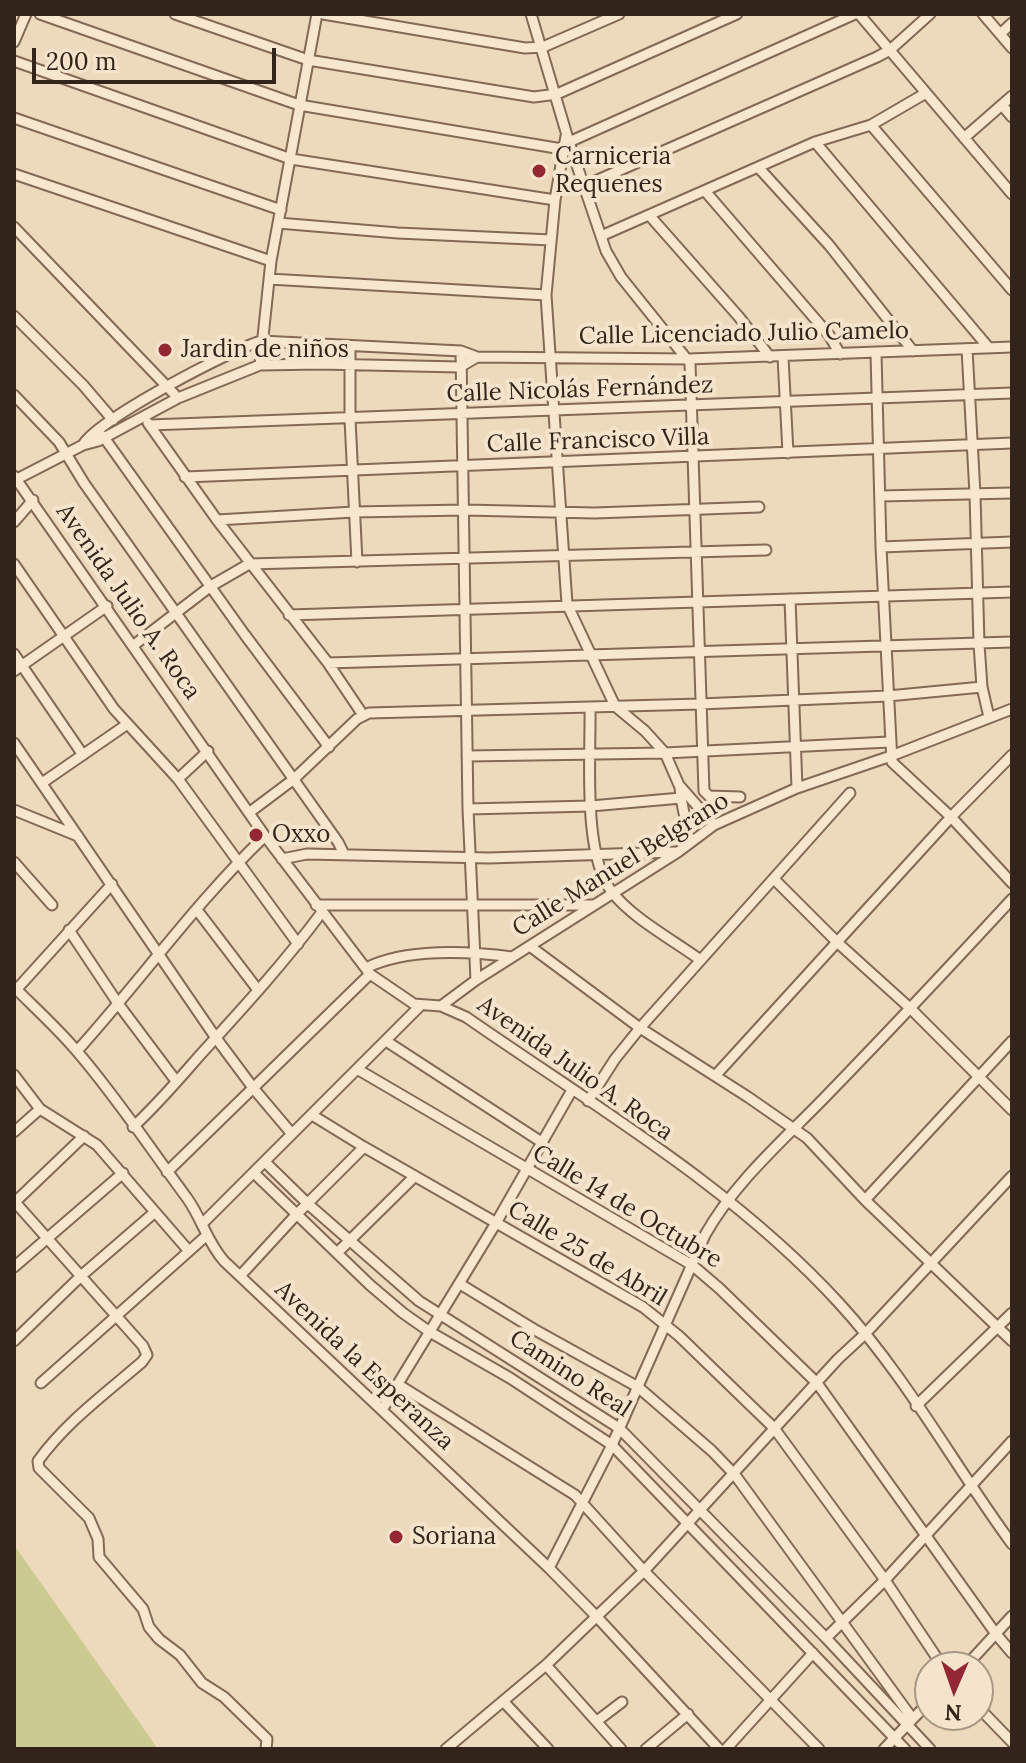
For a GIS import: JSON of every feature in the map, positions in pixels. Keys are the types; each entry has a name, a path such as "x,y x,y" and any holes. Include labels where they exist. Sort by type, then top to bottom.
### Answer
{"street":[{"path":"14,42 26,14"},
{"path":"40,14 299,105 566,141 857,14 1012,194"},
{"path":"175,14 308,60 519,96 548,97 737,14"},
{"path":"260,365 271,261 299,105 320,14 525,48 543,47 619,14"},
{"path":"531,14 557,94 566,141 606,251 621,277 689,359 704,791 707,795 740,797"},
{"path":"983,14 1012,48"},
{"path":"584,186 864,64 890,50 927,15"},
{"path":"1000,34 1012,23"},
{"path":"14,61 291,159 555,200"},
{"path":"601,236 815,142 871,125 926,93"},
{"path":"964,138 1012,96"},
{"path":"1002,105 1012,117"},
{"path":"14,118 281,210"},
{"path":"871,125 1012,290"},
{"path":"566,141 555,200 546,295 567,604 588,655 615,706 665,753 679,785 690,843"},
{"path":"815,142 989,348"},
{"path":"758,167 837,255 913,351"},
{"path":"14,174 271,261"},
{"path":"705,191 829,335 840,354"},
{"path":"649,215 770,357"},
{"path":"278,223 398,233 551,240"},
{"path":"14,227 178,398"},
{"path":"269,279 546,295"},
{"path":"14,316 83,385 113,420"},
{"path":"83,445 97,429 166,387 238,348 261,341"},
{"name":"Calle Licenciado Julio Camelo","path":"261,341 461,351 477,357 689,359 1012,347"},
{"path":"350,346 357,562"},
{"path":"967,349 979,644 982,687 989,717"},
{"path":"461,351 468,809 476,980"},
{"path":"876,353 891,756 896,766 951,817 1012,883"},
{"path":"16,477 83,445 147,421 178,398 260,365 460,367 477,357"},
{"path":"783,357 788,453"},
{"name":"Calle Nicolás Fernández","path":"147,421 350,419 1012,393"},
{"path":"14,395 59,442 175,614 344,854"},
{"path":"147,421 249,564 328,663 363,715"},
{"path":"97,429 329,747"},
{"name":"Calle Francisco Villa","path":"185,477 1012,443"},
{"name":"Avenida Julio A. Roca","path":"16,477 265,836 368,971 396,994 420,1006 441,1006 466,1017 729,1200 792,1255 884,1355 1012,1544"},
{"path":"880,496 1012,493"},
{"path":"14,522 33,500"},
{"path":"217,520 354,512 560,512 759,507"},
{"path":"881,547 1012,542"},
{"path":"134,645 211,586 249,564 766,550"},
{"path":"14,564 126,725 178,779 298,944"},
{"path":"289,615 1012,592"},
{"path":"790,599 797,788"},
{"path":"18,668 107,606"},
{"path":"328,663 1012,642"},
{"path":"14,654 18,668 83,755"},
{"path":"250,812 294,779 363,715 792,701 982,687"},
{"path":"590,707 591,806 595,853 601,874 613,893 699,959"},
{"name":"Calle Manuel Belgrano","path":"441,1006 476,980 678,852 714,825 797,788 1012,709"},
{"path":"42,783 126,725"},
{"path":"467,756 665,753 889,742"},
{"path":"14,743 216,1038 292,1134"},
{"path":"178,779 208,751"},
{"path":"715,1076 951,817 1012,755"},
{"path":"679,785 714,825"},
{"path":"588,1101 640,1028 850,793"},
{"path":"468,809 591,806 681,798"},
{"path":"14,810 78,836"},
{"path":"77,1051 238,862 265,836"},
{"path":"282,859 293,855 344,854 470,857 678,852"},
{"path":"14,862 52,905"},
{"path":"775,880 1012,1110"},
{"path":"15,988 112,884"},
{"path":"549,1568 612,1445 713,1222 794,1129 1012,899"},
{"path":"133,1127 298,944 319,908 593,905"},
{"path":"197,910 258,990"},
{"path":"69,930 119,1005 176,1081"},
{"path":"531,947 640,1028 794,1129 1012,1341"},
{"path":"167,1172 382,960 405,955 512,957"},
{"name":"Avenida la Esperanza","path":"15,988 77,1051 203,1223 212,1248 549,1568 719,1749"},
{"path":"203,1223 420,1006"},
{"path":"386,1041 543,1143"},
{"path":"865,1200 1012,1041"},
{"name":"Calle 14 de Octubre","path":"357,1069 692,1265 719,1288 817,1383 1012,1653"},
{"path":"14,1075 40,1109 97,1145 188,1250"},
{"path":"382,1410 460,1284 572,1090"},
{"path":"14,1132 40,1109"},
{"name":"Calle 25 de Abril","path":"312,1115 643,1307 666,1324 774,1428 885,1580 932,1651"},
{"path":"84,1136 14,1202 143,1346 146,1359 78,1416 44,1451 38,1461 39,1468 89,1518 98,1539 99,1557 143,1609 149,1627 180,1655 202,1683 224,1697 267,1739 266,1749"},
{"path":"240,1276 364,1147"},
{"name":"Camino Real","path":"265,1162 408,1292 619,1428 909,1721 930,1749"},
{"path":"14,1267 123,1173"},
{"name":"Camino Real","path":"254,1173 387,1300 430,1332 510,1378 612,1445 905,1749"},
{"path":"337,1253 415,1176"},
{"path":"446,1749 546,1665 644,1571 1012,1176"},
{"path":"14,1341 81,1276 155,1212"},
{"path":"41,1383 206,1236"},
{"path":"460,1284 638,1387 702,1441 735,1475 843,1622 909,1721"},
{"path":"916,1406 1012,1313"},
{"path":"399,1385 558,1482 584,1502 644,1571 819,1749"},
{"path":"826,1638 885,1580 1012,1441"},
{"path":"980,1651 1012,1616"},
{"path":"726,1749 813,1653"},
{"path":"546,1665 621,1749"},
{"path":"503,1701 548,1749"},
{"path":"597,1721 622,1702"},
{"path":"646,1749 688,1714"},
{"path":"884,1749 914,1716"},
{"path":"994,1723 1012,1742"},
{"path":"456,1740 465,1749"}],"green space":[{"path":"14,1545 158,1749 14,1749"}],"place":[{"name":"Carniceria Requenes","path":"539,171"},
{"name":"Jardin de niños","path":"165,350"},
{"name":"Oxxo","path":"256,835"},
{"name":"Soriana","path":"396,1537"}]}
